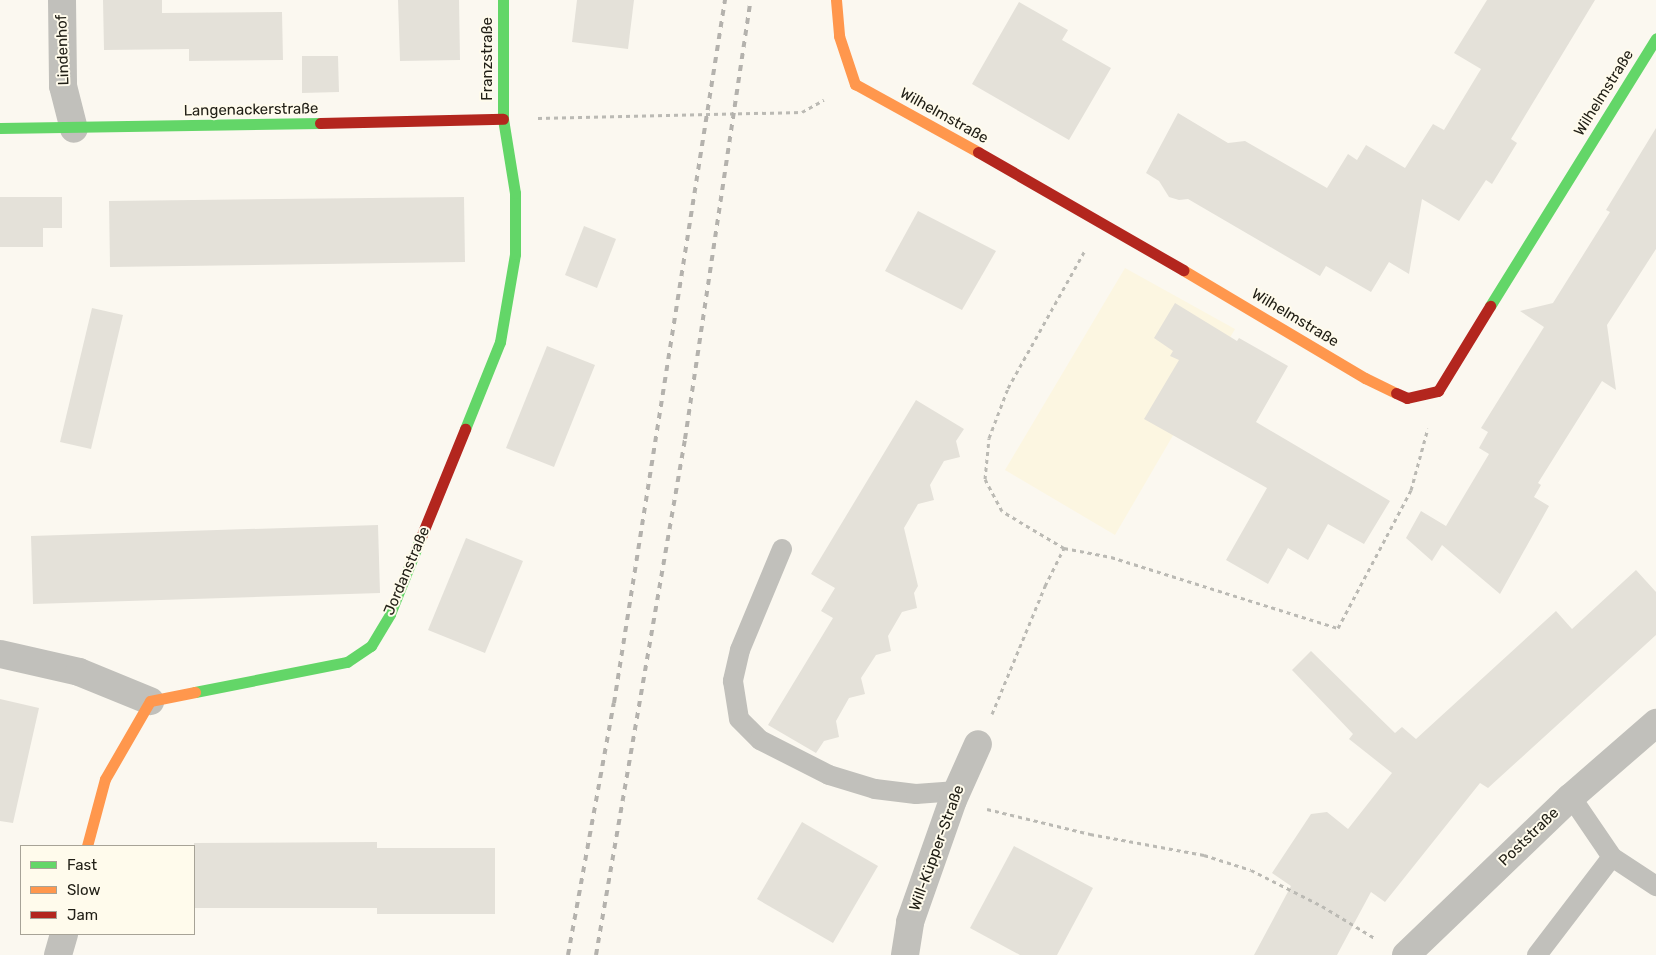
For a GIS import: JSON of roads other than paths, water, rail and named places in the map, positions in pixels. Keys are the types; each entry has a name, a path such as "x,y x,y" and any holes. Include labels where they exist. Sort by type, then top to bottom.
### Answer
{"street":[{"name":"Lindenhof","path":"62,0 63,86 74,130"},
{"name":"Franzstraße","path":"503,0 503,119"},
{"name":"Wilhelmstraße","path":"836,0 839,36 855,84 1101,221 1365,378 1407,398 1438,391 1656,38"},
{"name":"Langenackerstraße","path":"0,128 74,130 503,119"},
{"name":"Jordanstraße","path":"150,701 347,662 370,646 390,614 500,342 515,254 515,193 503,119"},
{"path":"0,654 79,672 150,701 105,779 87,845"},
{"name":"Poststraße","path":"1406,955 1571,797 1656,724"},
{"name":"Will-Küpper-Straße","path":"905,955 910,922 955,795 978,744"},
{"path":"58,955 64,935"}],"lane":[{"path":"782,549 740,650 733,681 739,719 760,740 829,775 875,789 916,794 955,795"},
{"path":"1571,797 1612,857 1656,886"},
{"path":"1538,955 1612,857"}],"railway":[{"path":"568,955 614,703 725,0"},
{"path":"596,955 685,439 751,0"}]}
